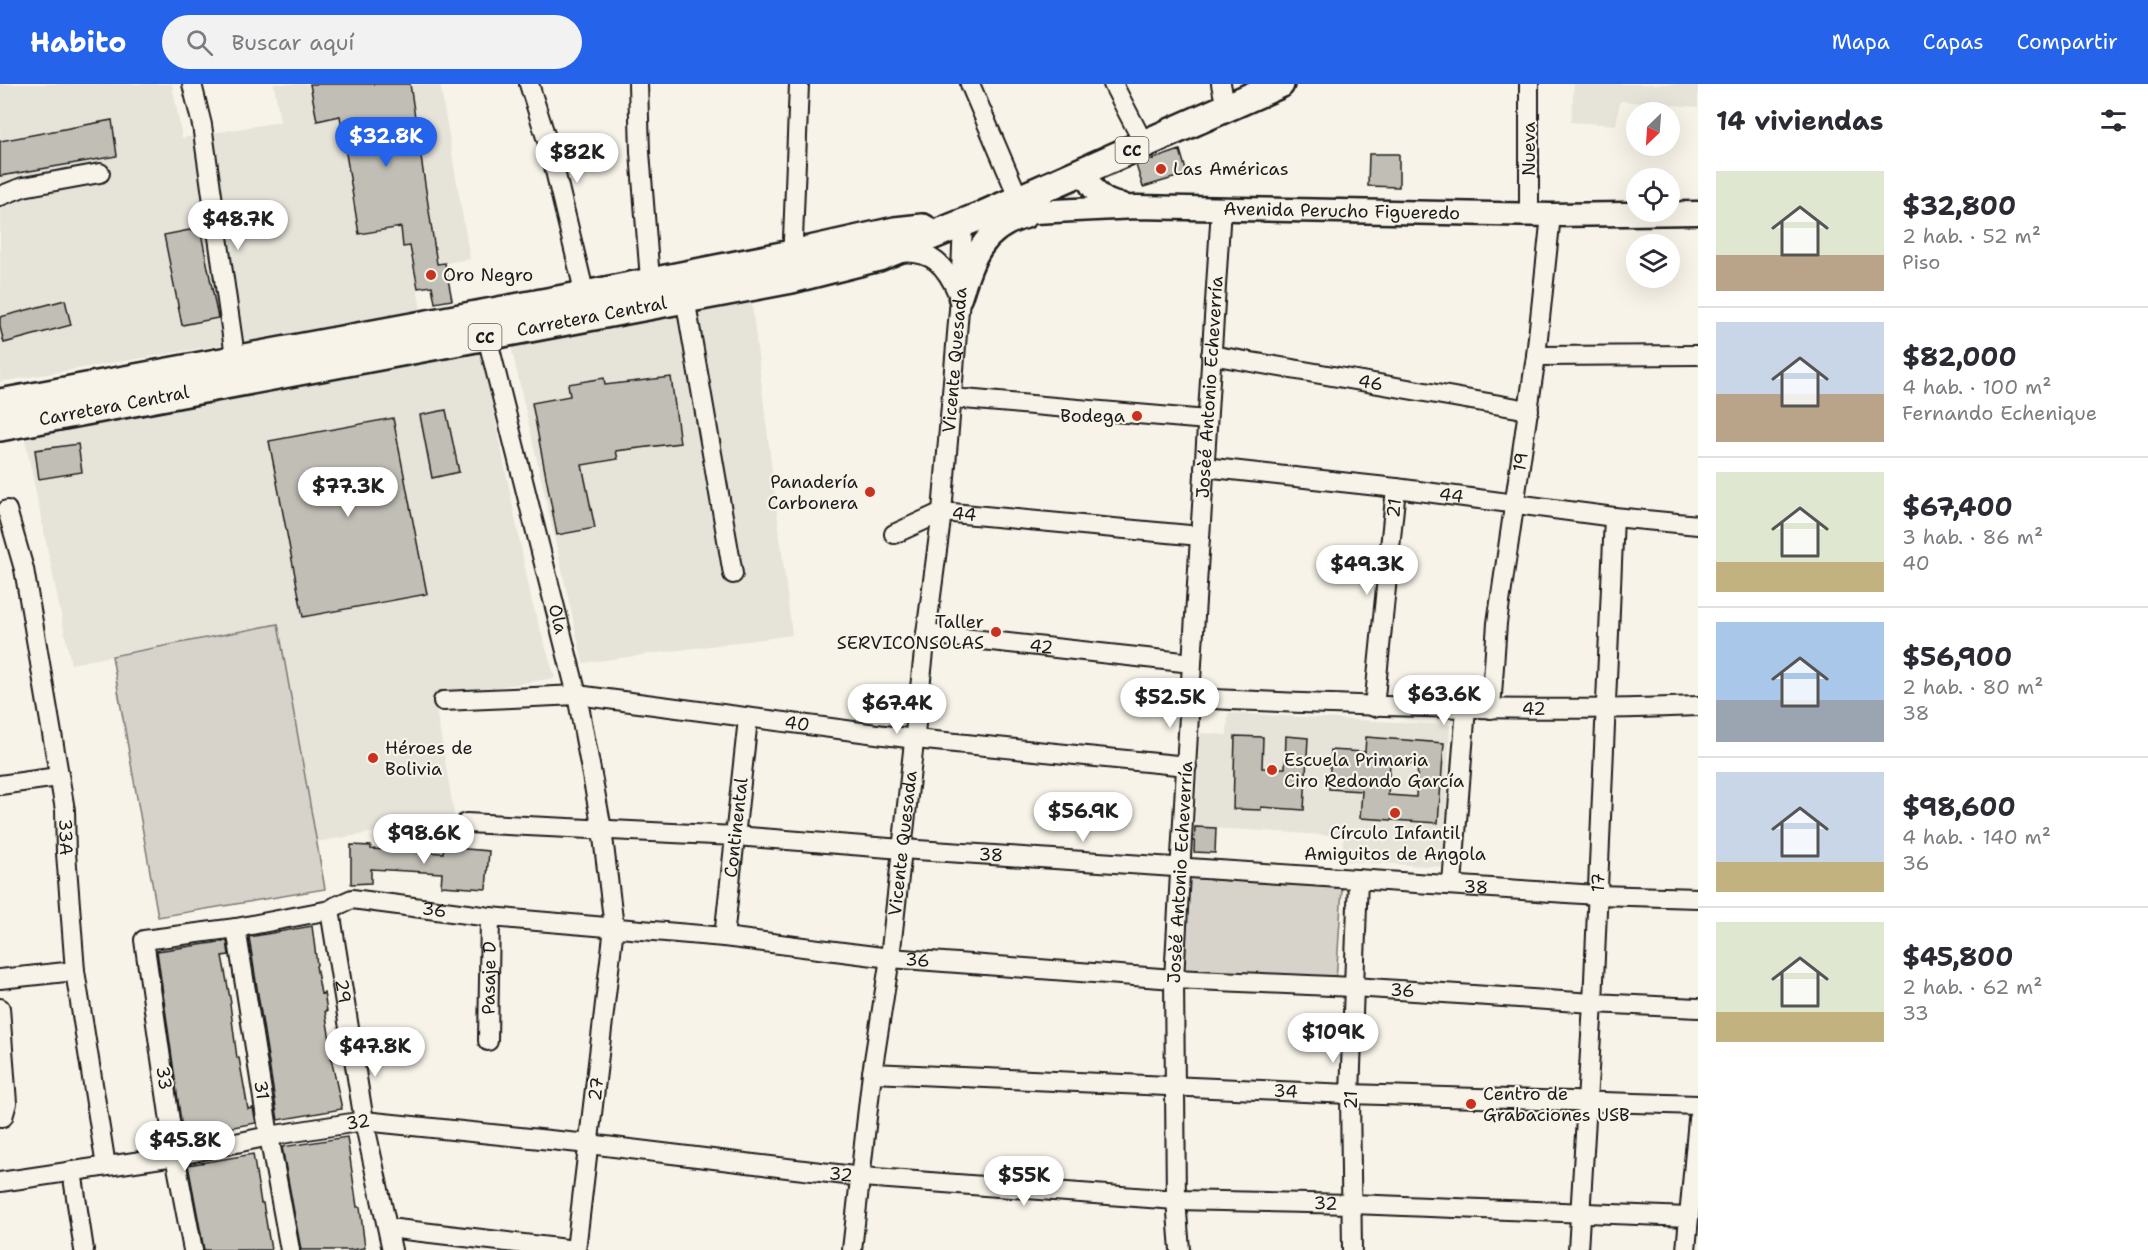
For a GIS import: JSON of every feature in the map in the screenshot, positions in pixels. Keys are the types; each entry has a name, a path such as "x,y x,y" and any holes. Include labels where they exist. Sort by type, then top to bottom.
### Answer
{"highway":[{"name":"Carretera Central","path":"0,420 792,266 879,256 973,219 1144,144 1224,96 1280,84"},
{"name":"Carretera Central","path":"484,325 585,295 651,293 685,298 792,266 895,231 973,219"}],"main road":[{"path":"1086,210 1067,195 1065,188 1076,174 1099,198 1112,204 1136,207"},
{"name":"Avenida Perucho Figueredo","path":"973,219 1050,211 1136,207 1540,214 1698,213"},
{"path":"960,298 971,264 982,244 999,227 1017,219 1050,211"}],"street":[{"path":"192,84 202,125 238,372"},
{"path":"529,84 550,150 585,295"},
{"path":"638,84 640,152 651,293"},
{"path":"792,266 799,84"},
{"path":"970,84 1019,199"},
{"path":"1113,84 1144,144"},
{"name":"Nueva","path":"1529,84 1540,214"},
{"path":"0,196 23,187 100,173"},
{"name":"Josèé Antonio Echeverría","path":"1180,1250 1176,1200 1174,979 1206,420 1221,208"},
{"name":"19","path":"1491,709 1497,623 1536,356 1540,214"},
{"name":"Vicente Quesada","path":"852,1250 873,1073 890,958 942,512 960,298 973,219"},
{"path":"879,256 901,252 916,253 930,258 949,273 960,298"},
{"path":"685,298 733,574"},
{"name":"Ola","path":"484,325 577,695 602,828 614,927"},
{"name":"46","path":"1211,355 1529,410"},
{"path":"1536,356 1698,355"},
{"path":"952,398 1206,420"},
{"name":"44","path":"1204,467 1515,502 1614,517 1698,525"},
{"name":"21","path":"1374,707 1396,488"},
{"name":"33A","path":"7,510 24,569 65,810 75,971 106,1166"},
{"path":"894,534 942,512"},
{"name":"44","path":"942,512 1200,536"},
{"name":"17","path":"1578,1250 1593,1004 1614,517"},
{"name":"42","path":"926,634 1192,663"},
{"name":"40","path":"443,701 577,695 915,739 1187,766"},
{"name":"42","path":"1190,698 1374,707 1491,709 1698,706"},
{"path":"1452,884 1466,708"},
{"name":"Continental","path":"724,937 748,719"},
{"path":"0,785 58,777"},
{"name":"38","path":"466,823 735,836 1597,895 1698,898"},
{"name":"21","path":"1352,1250 1350,1094 1358,879"},
{"name":"36","path":"144,940 236,928 330,910 352,899 490,917 724,937 890,958 1174,979 1354,987 1593,1004 1698,1008"},
{"name":"29","path":"330,910 364,1121 392,1250"},
{"name":"Pasaje D","path":"488,1041 490,917"},
{"name":"27","path":"575,1250 614,927"},
{"name":"31","path":"236,928 269,1136 290,1250"},
{"name":"33","path":"144,940 176,1156 193,1250"},
{"path":"0,979 75,971"},
{"path":"0,1008 7,1103 2,1117"},
{"name":"34","path":"873,1073 1350,1094 1698,1105"},
{"path":"1686,1250 1698,1119"},
{"name":"32","path":"0,1182 176,1156 269,1136 364,1121 589,1144 862,1177 1176,1200 1352,1204 1689,1217"},
{"path":"72,1171 84,1250"},
{"path":"388,1228 575,1250"}],"shaded area":[{"path":"0,84 172,84 182,138 280,122 274,84 440,84 470,259 414,268 421,311 0,382"},
{"path":"1574,84 1698,84 1698,107 1680,106 1680,102 1620,101 1616,125 1571,122"},
{"path":"751,298 792,635 583,663 511,346"},
{"path":"480,343 532,602 555,678 434,697 455,819 316,842 278,624 71,664 24,434"},
{"path":"278,624 325,889 158,917 112,656"},
{"path":"1228,713 1450,725 1443,867 1342,861 1343,836 1195,827 1200,733 1227,735"},
{"path":"1186,878 1342,888 1336,982 1181,972"}],"building":[{"path":"310,84 410,84 437,264 445,263 452,300 435,303 432,286 418,288 410,246 403,247 401,227 359,234 340,116 317,121"},
{"path":"112,120 117,156 0,176 0,141"},
{"name":"Las Américas","path":"1180,150 1187,174 1143,187 1136,165"},
{"path":"1369,154 1399,154 1399,187 1368,186"},
{"path":"200,228 218,318 182,325 164,235"},
{"path":"65,300 71,325 4,343 0,317"},
{"path":"671,377 680,443 616,451 618,459 582,465 595,528 557,535 532,403 570,396 568,384 604,378 605,385"},
{"path":"446,410 459,472 432,478 420,415"},
{"path":"393,418 427,594 303,617 269,441"},
{"path":"78,444 82,472 39,479 35,450"},
{"path":"1235,736 1263,737 1262,768 1285,768 1286,736 1308,738 1304,810 1261,807 1261,810 1233,809"},
{"path":"1366,737 1444,743 1438,823 1360,818 1362,791 1329,789 1331,750 1365,752","holes":["1390,763 1418,764 1416,797 1388,795"]},
{"path":"1195,827 1216,828 1215,853 1194,852"},
{"path":"351,845 371,846 371,849 443,853 444,847 489,851 486,889 441,886 442,873 371,869 371,883 351,884"},
{"path":"312,926 316,966 327,1011 325,1011 333,1057 331,1058 342,1109 278,1120 249,937"},
{"path":"227,941 229,955 222,956 231,1003 237,1058 239,1058 248,1109 253,1108 256,1123 183,1136 157,951"},
{"path":"347,1137 365,1248 301,1250 282,1147"},
{"path":"253,1154 271,1250 204,1250 188,1165"}],"place":[{"name":"Las Américas","path":"1161,169"},
{"name":"Oro Negro","path":"431,275"},
{"name":"Bodega","path":"1137,416"},
{"name":"Panadería Carbonera","path":"870,492"},
{"name":"Taller SERVICONSOLAS","path":"996,632"},
{"name":"Héroes de Bolivia","path":"373,758"},
{"name":"Escuela Primaria Ciro Redondo García","path":"1272,770"},
{"name":"Círculo Infantil Amiguitos de Angola","path":"1395,813"},
{"name":"Centro de Grabaciones USB","path":"1471,1104"}]}
